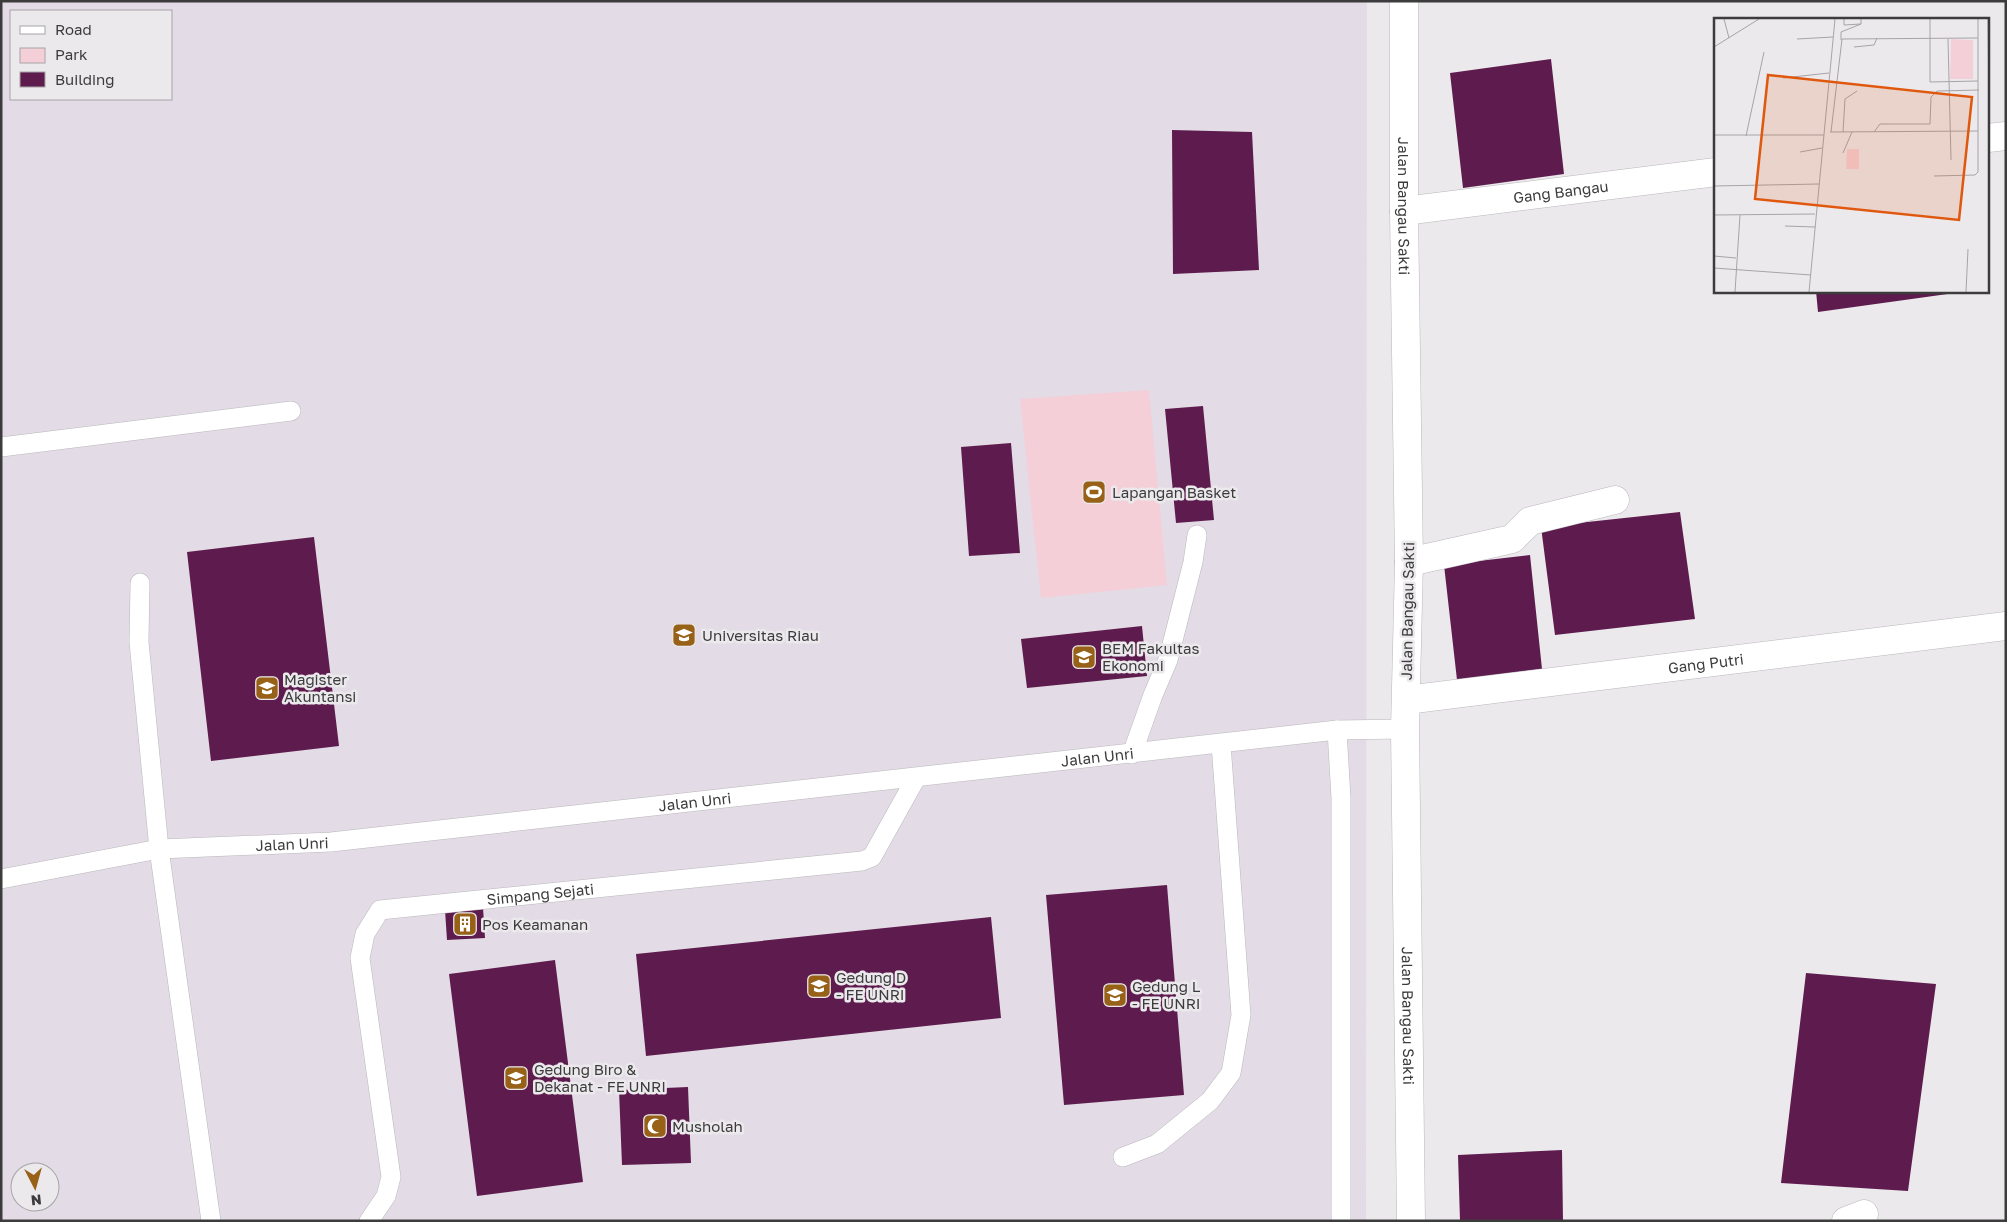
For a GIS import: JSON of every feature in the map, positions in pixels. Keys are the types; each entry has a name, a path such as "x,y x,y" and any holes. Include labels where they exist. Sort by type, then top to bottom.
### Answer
{"street":[{"name":"Jalan Bangau Sakti","path":"1404,1 1404,212 1409,562 1406,700 1397,729 1411,1221"},
{"path":"1990,138 2006,136"},
{"name":"Gang Bangau","path":"1404,212 1714,172"},
{"path":"1409,562 1512,539 1530,521 1615,500"},
{"name":"Gang Putri","path":"1406,700 2006,626"}],"lane":[{"path":"1,447 291,411"},
{"path":"1132,754 1168,660 1191,571 1197,535"},
{"path":"140,583 138,642 159,849 211,1221"},
{"name":"Jalan Unri","path":"1,878 159,849 331,842 1337,730 1397,729"},
{"path":"1337,730 1340,798 1340,1221"},
{"path":"1123,1157 1157,1144 1210,1102 1231,1073 1241,1015 1221,744"},
{"name":"Simpang Sejati","path":"369,1221 386,1196 391,1177 360,958 365,934 380,910 862,861 872,857 916,778"}],"shaded area":[{"name":"Universitas Riau","path":"1,1 1367,1 1366,1221 1,1221"}],"green space":[{"name":"Lapangan Basket","path":"1149,390 1167,585 1041,598 1020,399"}],"building":[{"path":"1551,59 1564,174 1463,188 1450,73"},
{"path":"1172,130 1252,132 1259,270 1173,274"},
{"path":"1816,292 1962,292 1818,312"},
{"path":"1203,406 1214,520 1176,523 1165,409"},
{"path":"1011,443 1020,553 969,556 961,447"},
{"path":"1680,512 1695,619 1555,635 1541,527"},
{"name":"Magister Akuntansi","path":"314,537 339,746 211,761 187,552"},
{"path":"1530,555 1542,669 1457,680 1444,565"},
{"name":"BEM Fakultas Ekonomi","path":"1142,626 1147,676 1027,688 1021,639"},
{"name":"Gedung L - FE UNRI","path":"1167,885 1184,1095 1064,1105 1046,895"},
{"name":"Pos Keamanan","path":"483,908 485,938 447,940 445,910"},
{"name":"Gedung D - FE UNRI","path":"991,917 1001,1018 646,1056 636,954"},
{"name":"Gedung Biro & Dekanat - FE UNRI","path":"555,960 583,1182 477,1196 449,974"},
{"path":"1806,973 1936,984 1908,1191 1781,1183"},
{"name":"Musholah","path":"688,1087 691,1163 622,1165 619,1090"},
{"path":"1562,1150 1563,1221 1460,1221 1458,1155"}],"place":[{"name":"Lapangan Basket","path":"1094,492"},
{"name":"Universitas Riau","path":"684,635"},
{"name":"BEM Fakultas Ekonomi","path":"1084,657"},
{"name":"Magister Akuntansi","path":"267,688"},
{"name":"Pos Keamanan","path":"465,924"},
{"name":"Gedung D - FE UNRI","path":"819,986"},
{"name":"Gedung L - FE UNRI","path":"1115,995"},
{"name":"Gedung Biro & Dekanat - FE UNRI","path":"516,1078"},
{"name":"Musholah","path":"655,1126"}]}
